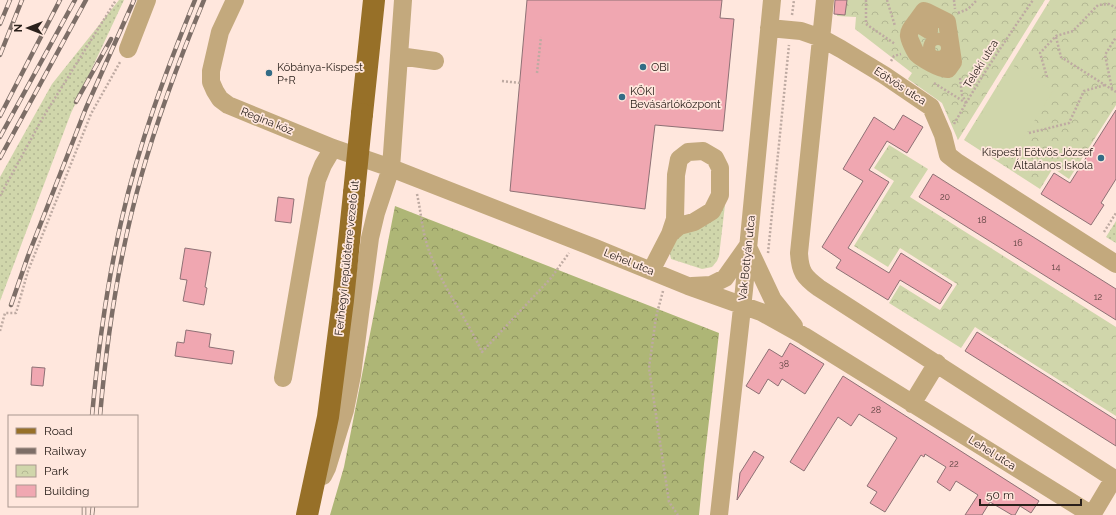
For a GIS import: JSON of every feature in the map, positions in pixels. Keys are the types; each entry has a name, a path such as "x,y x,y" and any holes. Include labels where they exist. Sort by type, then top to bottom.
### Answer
{"main road":[{"name":"Ferihegyi repülőtérre vezető út","path":"308,512 328,416 344,300 374,0"}],"street":[{"path":"128,49 147,0"},
{"name":"Regina köz","path":"236,0 220,32 211,71 211,82 220,99 228,105 333,148"},
{"path":"308,512 327,468 345,410 352,375 370,238 376,213 391,168 403,0"},
{"name":"Vak Bottyán utca","path":"719,515 742,306 772,0"},
{"path":"821,38 825,0"},
{"name":"Eötvös utca","path":"769,28 801,31 821,38 841,49 931,107 943,135 948,155 1116,264"},
{"path":"934,34 949,29"},
{"name":"Lehel utca","path":"333,148 391,168 659,275 761,312 804,336 1092,515 1115,479 819,288 808,280 802,272 799,253 821,38"},
{"path":"399,56 435,61"},
{"path":"283,378 317,180 323,165 333,148"},
{"path":"659,275 670,234"},
{"path":"688,286 711,285 718,282 724,278 748,246 773,300 786,317 804,336"},
{"path":"912,404 937,363"}],"path":[{"path":"0,196 42,119 116,0"},
{"path":"768,259 794,0"},
{"path":"866,0 866,24 895,44 897,41"},
{"path":"887,0 897,30"},
{"name":"Teleki utca","path":"943,135 950,131 1004,42 1033,0"},
{"path":"1047,76 1040,53 1056,36 1074,31 1098,5 1108,4 1116,8"},
{"path":"1056,36 1061,57 1116,92"},
{"path":"537,73 541,37"},
{"path":"1112,89 1105,55 1116,37"},
{"path":"0,331 5,313 16,313 28,271 91,114 128,49"},
{"path":"884,76 894,56 904,54"},
{"path":"502,81 520,83"},
{"path":"960,83 962,95 966,103"},
{"path":"1029,133 1069,122 1084,92 1105,85"},
{"path":"411,176 417,192 422,227 428,249 446,286 476,338 482,352 551,278 577,241"},
{"path":"1104,232 1116,213"},
{"path":"659,275 656,318 649,368 669,502 678,515"}],"green space":[{"path":"119,0 124,0 71,113 0,301 0,177 52,84"},
{"path":"839,0 1045,0 958,140 942,103 908,79 912,73 855,29 856,17 837,16"},
{"path":"1050,0 1116,0 1116,105 1069,179 1053,168 1040,189 964,140"},
{"path":"1012,65 1053,91 1006,166 965,140"},
{"path":"889,145 928,169 910,197 1116,327 1116,416 975,327 961,348 889,303 900,285 940,310 957,284 900,248 888,267 854,246 894,181 874,168"},
{"path":"725,205 719,256 712,267 702,269 671,259 670,254 672,241"},
{"path":"395,206 719,333 699,515 330,515 344,467"},
{"path":"1116,221 1116,243 1106,237"}],"building":[{"name":"KÖKI Bevásárlóközpont","path":"527,0 722,0 720,18 734,19 723,131 655,125 645,209 510,191"},
{"path":"835,0 847,0 845,15 834,14"},
{"path":"1116,110 1116,179 1101,203 1104,205 1091,225 1041,194 1054,173 1070,183"},
{"path":"903,115 923,127 907,153 887,141 869,170 889,182 848,248 889,273 901,253 952,285 940,304 900,280 888,300 836,268 841,260 822,247 863,181 843,169 874,117 894,130"},
{"path":"933,174 1116,289 1116,320 919,197"},
{"path":"278,197 294,199 291,223 275,221"},
{"path":"185,248 211,252 205,287 207,288 204,305 183,301 187,280 180,279"},
{"path":"186,330 211,334 209,347 234,351 232,364 175,356 177,342 184,343"},
{"path":"977,332 1116,420 1116,446 965,351"},
{"path":"790,343 824,364 805,394 782,379 778,386 768,379 759,394 746,386 769,349 782,357"},
{"path":"32,367 45,368 43,386 31,385"},
{"path":"843,376 1039,501 1031,513 1020,506 1015,515 1012,515 990,502 982,515 965,515 978,495 956,481 950,491 937,482 946,467 925,454 924,457 921,455 885,512 870,503 877,492 867,486 897,438 859,414 851,426 838,417 804,471 790,462"},
{"path":"754,451 764,457 737,500 740,473"}],"railway":[{"path":"0,24 10,0"},
{"path":"0,55 22,0"},
{"path":"0,116 60,0"},
{"path":"0,137 75,0"},
{"path":"0,158 86,0"},
{"path":"11,305 28,256 86,108 134,0"},
{"path":"92,415 107,292 122,218 136,162 154,108 195,0"},
{"path":"100,415 110,325 120,266 133,206 162,109 204,0"},
{"path":"76,102 111,39"},
{"path":"84,507 84,515"},
{"path":"92,515 93,507"}],"place":[{"name":"OBI","path":"643,67"},
{"name":"Kőbánya-Kispest P+R","path":"269,73"},
{"name":"KÖKI Bevásárlóközpont","path":"622,97"},
{"name":"Kispesti Eötvös József Általános Iskola","path":"1101,158"}]}
